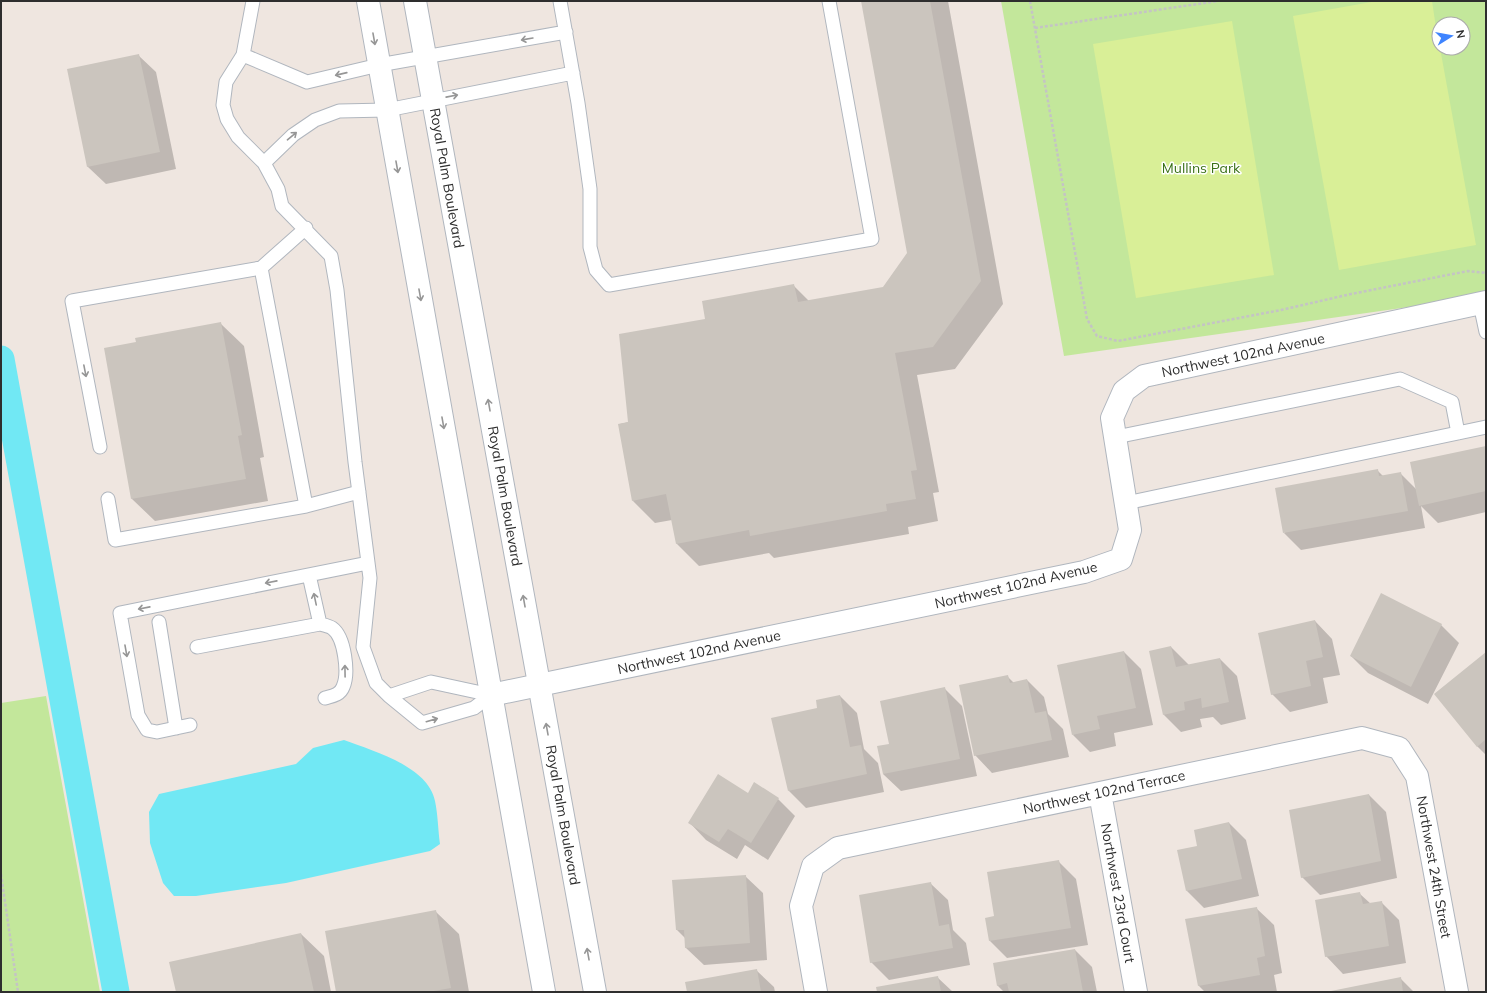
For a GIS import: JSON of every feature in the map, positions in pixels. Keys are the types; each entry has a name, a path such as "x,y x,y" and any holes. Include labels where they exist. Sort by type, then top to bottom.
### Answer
{"street":[{"path":"368,1 544,992"},
{"name":"Royal Palm Boulevard","path":"415,1 595,992"},
{"name":"Northwest 102nd Avenue","path":"491,695 1084,572 1121,559 1130,530 1112,418 1124,391 1144,376 1483,303"},
{"name":"Northwest 102nd Terrace","path":"816,992 801,906 812,866 838,848 1362,738 1399,748"},
{"name":"Northwest 24th Street","path":"1399,748 1417,776 1457,992"},
{"name":"Northwest 23rd Court","path":"1100,793 1136,992"}],"lane":[{"path":"253,1 243,54 226,82 223,105 227,119 238,137 264,163 278,189 282,206 306,228 331,256 337,290 370,578 363,647 376,683 389,696 422,723 474,708 491,695"},
{"path":"560,1 573,73 590,189 590,247 596,270 609,285 872,239 830,1"},
{"path":"243,54 306,82 425,56 566,32"},
{"path":"264,163 292,135 315,120 339,111 387,110 573,73"},
{"path":"100,447 72,301 261,268 306,228"},
{"path":"261,268 306,506"},
{"path":"1483,303 1486,332"},
{"path":"1116,437 1400,379 1452,402 1458,433"},
{"path":"1126,503 1486,427"},
{"path":"108,499 115,540 306,506 359,492"},
{"path":"190,725 157,732 147,730 138,715 120,613 368,563"},
{"path":"309,575 320,624"},
{"path":"159,622 176,728"},
{"path":"197,647 320,624 332,628 340,638 344,655 346,675 343,688 337,695 325,698"},
{"path":"389,696 431,682 491,695"}],"path":[{"path":"1030,1 1087,319 1097,336 1118,341 1281,310 1351,294 1468,271 1486,273"},
{"path":"1035,28 1218,1"},
{"path":"1,874 18,992"}],"green space":[{"name":"Mullins Park","path":"1001,1 1486,1 1486,296 1064,356"},
{"path":"1377,1 1432,1 1434,16 1431,16 1431,56 1441,56 1476,245 1339,270 1293,16"},
{"path":"1232,21 1274,275 1136,298 1093,44"},
{"path":"46,696 100,992 1,992 1,703"}],"water":[{"path":"344,740 384,755 411,769 422,778 430,789 435,801 440,844 430,851 286,883 196,896 174,896 163,883 150,843 149,812 159,794 296,764 313,748"}],"building":[{"path":"861,1 930,1 981,281 933,347 895,353 917,470 911,471 916,499 886,504 887,511 750,536 749,530 676,544 666,494 632,501 618,424 628,422 619,334 705,319 702,301 794,284 798,302 883,287 907,253"},
{"path":"139,54 160,152 87,167 67,69"},
{"path":"221,322 242,435 238,436 246,479 131,499 104,348 136,342 135,338"},
{"path":"1486,446 1486,491 1419,506 1410,462"},
{"path":"1378,469 1379,476 1401,472 1408,511 1283,533 1275,488"},
{"path":"1381,593 1442,624 1411,687 1350,656"},
{"path":"1315,620 1323,657 1306,661 1311,686 1271,695 1258,633"},
{"path":"1171,646 1176,667 1220,658 1229,702 1202,708 1201,698 1184,702 1185,710 1163,715 1149,651"},
{"path":"1124,651 1136,708 1097,716 1100,729 1072,735 1057,665"},
{"path":"1486,652 1486,739 1477,747 1434,694"},
{"path":"1008,675 1010,683 1027,679 1035,713 1046,711 1052,740 974,756 959,685"},
{"path":"945,687 960,759 883,774 877,746 889,744 880,701"},
{"path":"840,695 850,747 861,745 867,774 788,791 771,718 817,708 816,700"},
{"path":"718,774 748,793 754,782 779,798 751,843 728,829 719,842 688,823"},
{"path":"1369,794 1381,861 1301,878 1289,810"},
{"path":"1229,822 1242,879 1186,891 1177,850 1197,846 1194,830"},
{"path":"1059,860 1071,928 989,941 985,918 994,916 987,872"},
{"path":"746,875 750,943 685,948 684,930 676,930 672,880"},
{"path":"931,882 939,926 949,924 953,948 870,963 859,895"},
{"path":"1360,892 1363,904 1382,901 1389,946 1325,957 1315,900"},
{"path":"1257,907 1265,956 1257,958 1260,975 1198,986 1185,919"},
{"path":"436,910 451,988 428,992 336,992 325,931"},
{"path":"301,933 314,992 176,992 169,962"},
{"path":"1075,949 1083,992 1009,992 1007,983 997,986 993,963"},
{"path":"757,969 761,992 687,992 685,982"},
{"path":"938,976 941,992 877,992 876,987"},
{"path":"1401,977 1403,992 1331,992 1331,991"}],"waterway":[{"path":"1,359 116,992"}]}
